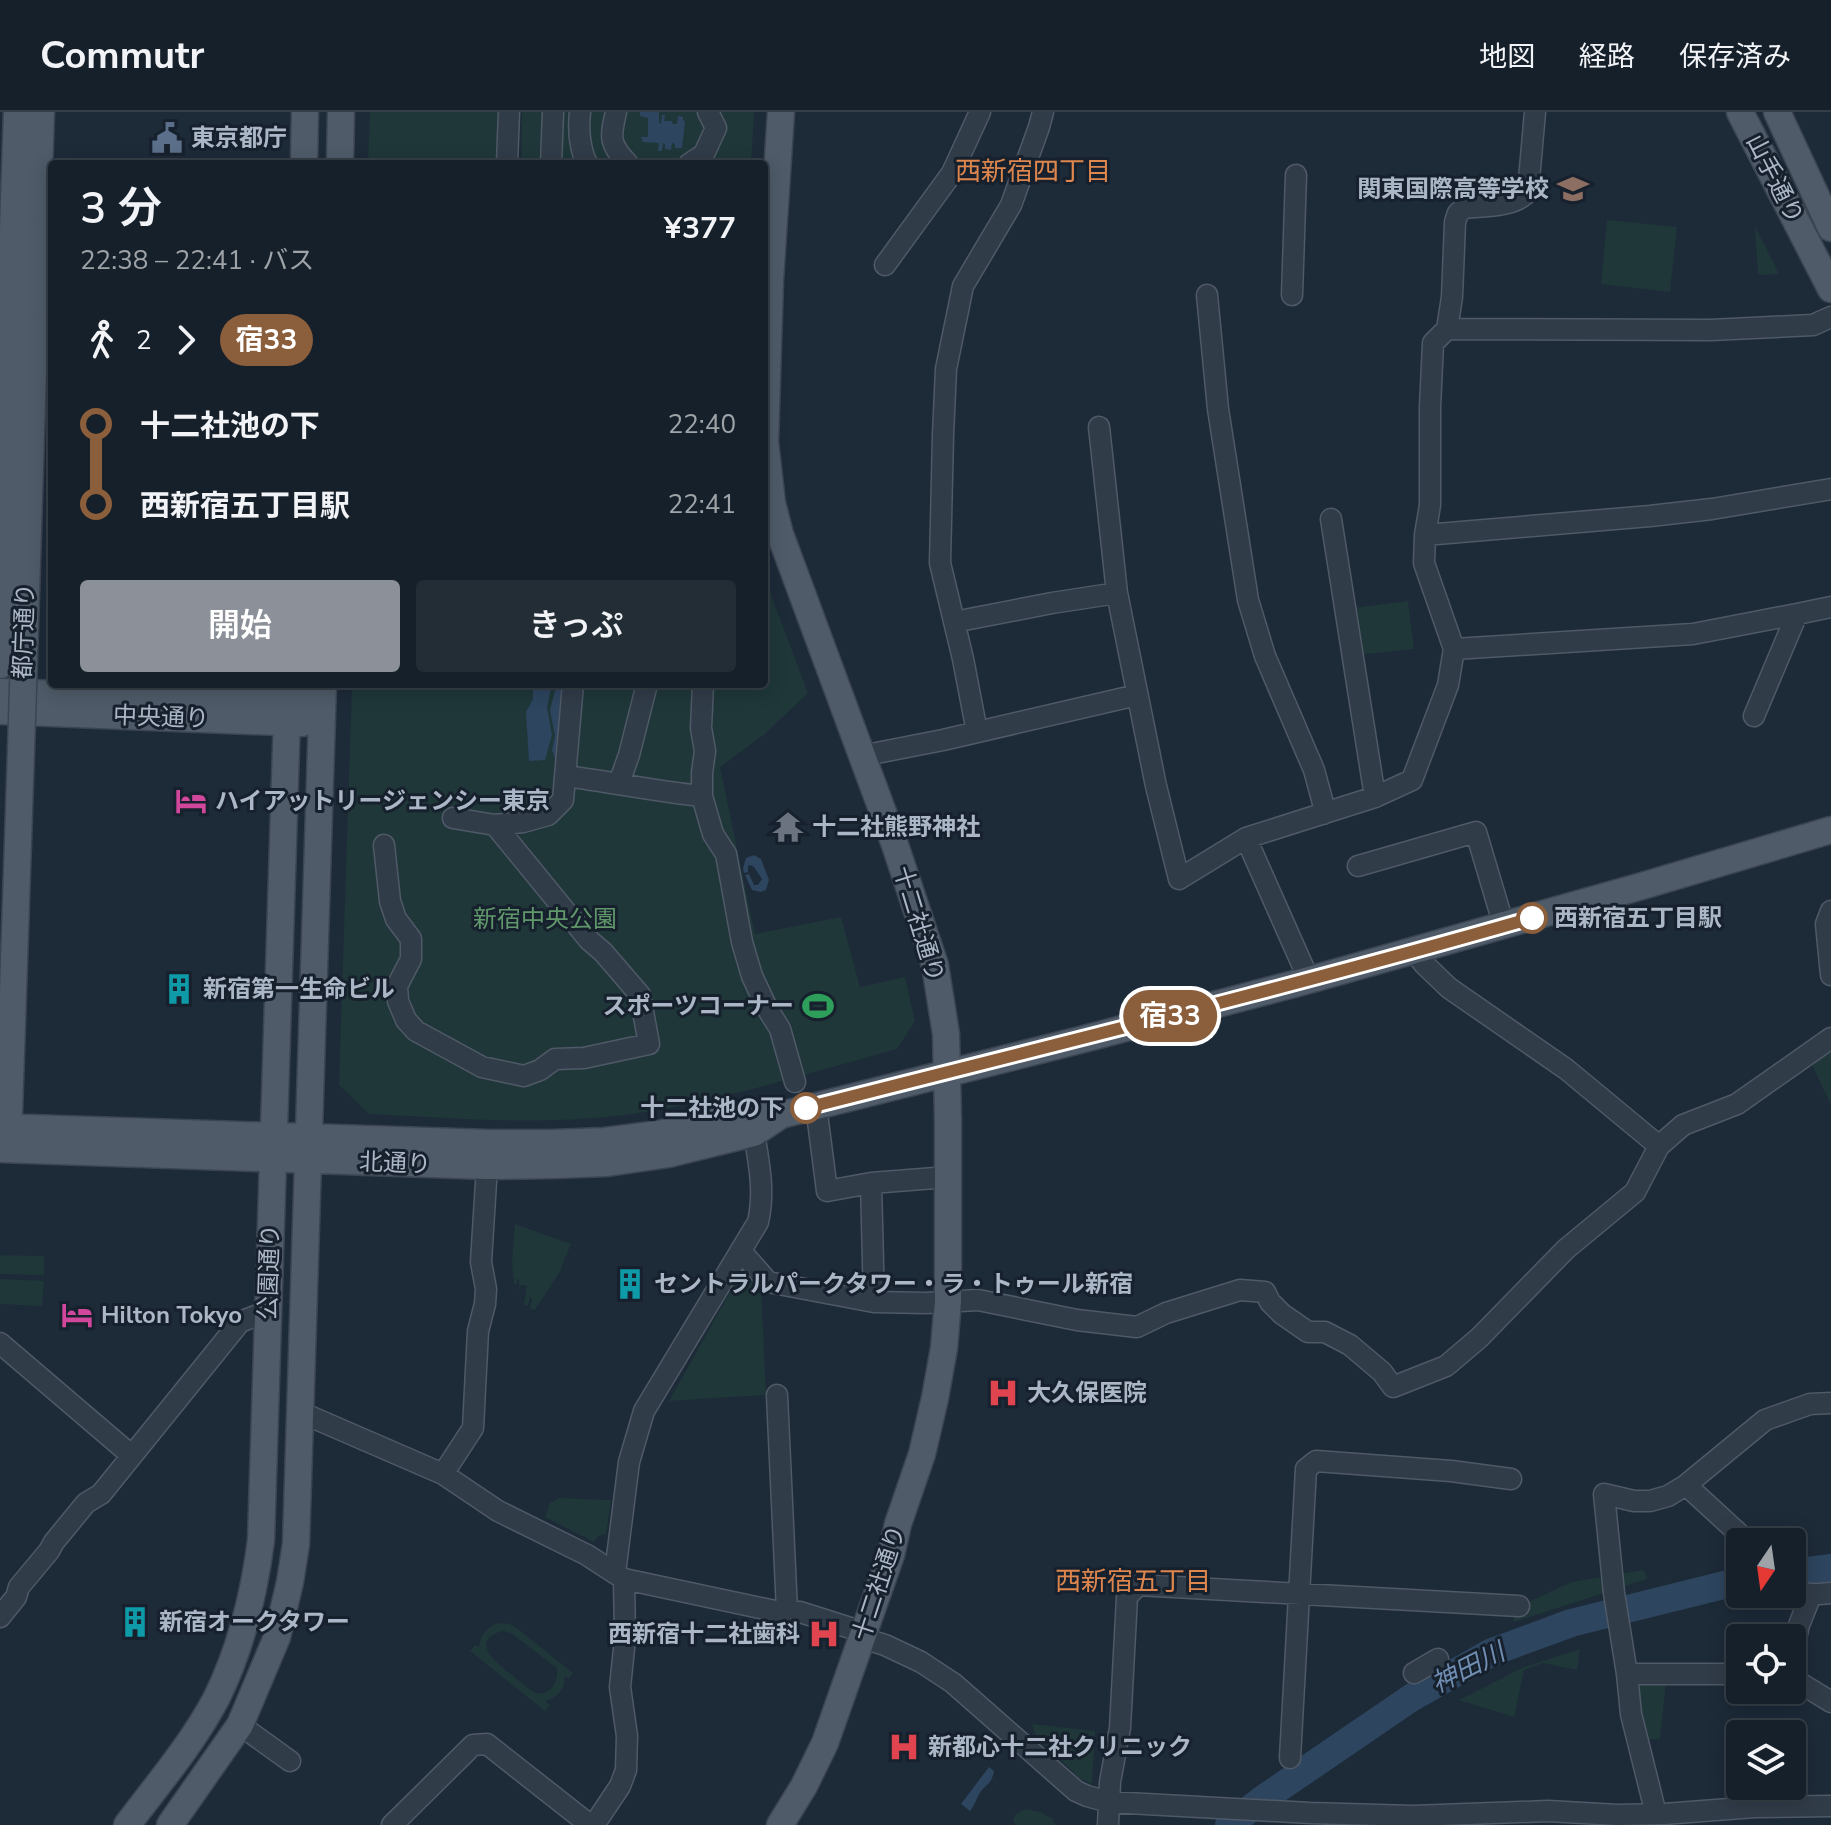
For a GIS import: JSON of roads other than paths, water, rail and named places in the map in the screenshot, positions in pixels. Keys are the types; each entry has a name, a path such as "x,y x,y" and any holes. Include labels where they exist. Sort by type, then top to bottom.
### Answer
{"main road":[{"name":"都庁通り","path":"4,1138 21,750 25,231 17,112"},
{"name":"都庁通り","path":"0,665 25,231 41,112"},
{"path":"304,160 305,112"},
{"path":"340,160 341,112"},
{"name":"十二社通り","path":"768,268 781,112"},
{"name":"山手通り","path":"1740,112 1831,289"},
{"name":"山手通り","path":"1777,112 1831,228"},
{"name":"十二社通り","path":"768,468 780,534 894,842 935,965 946,1034 947,1073 948,1301 944,1348 922,1454 898,1524 891,1555 825,1743 783,1824"},
{"name":"中央通り","path":"0,692 322,704"},
{"name":"中央通り","path":"0,711 287,703"},
{"name":"公園通り","path":"127,1825 187,1746 215,1700 249,1612 256,1577 261,1540 287,703"},
{"name":"公園通り","path":"170,1825 240,1725 277,1637 296,1544 322,704"},
{"name":"北通り","path":"4,1138 308,1148 592,1141 659,1134 749,1114 781,1115 1309,980 1831,830"},
{"name":"北通り","path":"308,1148 487,1166 607,1163 669,1154 754,1133 781,1115"}],"street":[{"path":"507,160 509,112"},
{"path":"552,140 581,137 600,122 603,112"},
{"path":"616,112 610,138 624,160"},
{"path":"705,160 716,128 708,112"},
{"path":"885,265 952,173 980,112"},
{"path":"977,732 940,563 946,369 963,286 1011,205 1043,112"},
{"path":"1099,427 1117,593 1156,786 1179,879 1246,838 1375,797 1412,780 1448,685 1454,649 1424,563 1430,505 1433,343 1447,329 1452,297 1455,222 1464,208 1514,202 1524,197 1528,191 1535,112"},
{"path":"1292,295 1296,175"},
{"path":"1207,295 1218,409 1248,600 1265,656 1314,770 1323,814"},
{"path":"1447,329 1711,330 1813,325 1831,317"},
{"path":"1425,535 1712,509 1831,489"},
{"path":"1331,519 1375,797"},
{"path":"954,622 1117,593"},
{"path":"1454,649 1693,634 1831,607"},
{"path":"1754,716 1797,614"},
{"path":"453,818 495,825 523,822 548,815 563,800 573,688"},
{"path":"619,783 646,688"},
{"path":"703,688 701,728 705,751 702,796 713,834 726,854 742,942 752,976 780,1029 795,1082"},
{"path":"861,756 1137,695"},
{"path":"566,776 702,796"},
{"path":"384,845 390,901 396,919 411,939 411,959 397,986 398,1001 406,1020 416,1031 482,1067 524,1076 540,1070 555,1059 584,1058 649,1044 640,995 589,940 495,825"},
{"path":"1358,866 1476,832 1504,926"},
{"path":"1246,838 1309,980"},
{"path":"1831,911 1826,924 1831,975"},
{"path":"1414,951 1449,988 1566,1069 1659,1146"},
{"path":"741,1251 768,1282 874,1302 978,1300 1077,1320 1137,1327 1166,1313 1240,1290 1265,1292 1282,1314 1308,1332 1325,1332 1350,1345 1382,1372 1393,1387 1446,1366 1479,1338 1566,1249 1635,1192 1659,1146 1683,1125 1737,1104 1831,1038"},
{"path":"816,1106 827,1191 871,1183 948,1177"},
{"path":"392,1825 473,1745 487,1744 592,1825 620,1786 626,1770 627,1736 620,1687 625,1639 619,1576 629,1462 644,1411 758,1222 762,1208 762,1175 754,1133"},
{"path":"443,1474 473,1428 478,1331 486,1289 481,1262 487,1166"},
{"path":"871,1183 874,1302"},
{"path":"0,1617 54,1542 86,1503 101,1494 240,1322 268,1311"},
{"path":"0,1343 131,1455"},
{"path":"777,1395 787,1611"},
{"path":"1656,1814 1631,1714 1604,1494 1634,1501 1668,1496 1686,1485 1765,1420 1810,1404 1831,1403"},
{"path":"300,1412 443,1474 498,1511 587,1555 619,1576 775,1611 800,1612 863,1635 921,1662 953,1683 1076,1791 1109,1802 1282,1812 1310,1819 1548,1818 1831,1806"},
{"path":"1290,1758 1306,1469 1316,1461 1451,1471 1511,1479"},
{"path":"1686,1485 1733,1528"},
{"path":"1108,1825 1110,1782 1120,1728 1127,1597 1138,1585 1519,1606"},
{"path":"1799,1624 1808,1591"},
{"path":"1414,1673 1438,1659"},
{"path":"1627,1674 1726,1674"},
{"path":"1806,1687 1831,1702"},
{"path":"240,1725 290,1761"}],"water":[{"path":"640,112 659,112 661,124 662,115 665,115 664,121 672,121 673,124 677,124 678,116 683,117 682,148 675,148 672,143 671,150 665,149 663,143 662,151 658,151 659,143 643,142 641,137 648,137 648,118 640,116"},
{"path":"533,688 551,688 547,707 552,735 545,760 529,761 526,712 533,699"},
{"path":"556,688 562,688 559,761 556,761 552,750 555,736 550,710"},
{"path":"754,855 761,859 769,880 766,890 761,892 752,890 745,875 749,874 754,885 758,885 762,879 754,867 748,866 748,872 744,873 743,868 746,858"},
{"path":"989,1767 994,1771 991,1779 970,1811 961,1804"}],"waterway":[{"name":"神田川","path":"1806,1571 1831,1568"},
{"name":"神田川","path":"1229,1825 1411,1698 1490,1653 1571,1623 1726,1584"}],"place":[{"name":"東京都庁","path":"167,138"},
{"name":"関東国際高等学校","path":"1573,189"},
{"name":"ハイアットリージェンシー東京","path":"191,801"},
{"name":"十二社熊野神社","path":"788,827"},
{"name":"西新宿五丁目駅","path":"1532,918"},
{"name":"新宿第一生命ビル","path":"179,989"},
{"name":"スポーツコーナー","path":"818,1006"},
{"name":"十二社池の下","path":"806,1108"},
{"name":"セントラルパークタワー・ラ・トゥール新宿","path":"630,1284"},
{"name":"Hilton Tokyo","path":"77,1315"},
{"name":"大久保医院","path":"1003,1393"},
{"name":"新宿オークタワー","path":"135,1622"},
{"name":"西新宿十二社歯科","path":"824,1634"},
{"name":"新都心十二社クリニック","path":"904,1747"}],"district":[{"name":"西新宿四丁目","path":"1033,171"},
{"name":"西新宿五丁目","path":"1133,1581"}],"park label":[{"name":"新宿中央公園","path":"545,919"}]}
